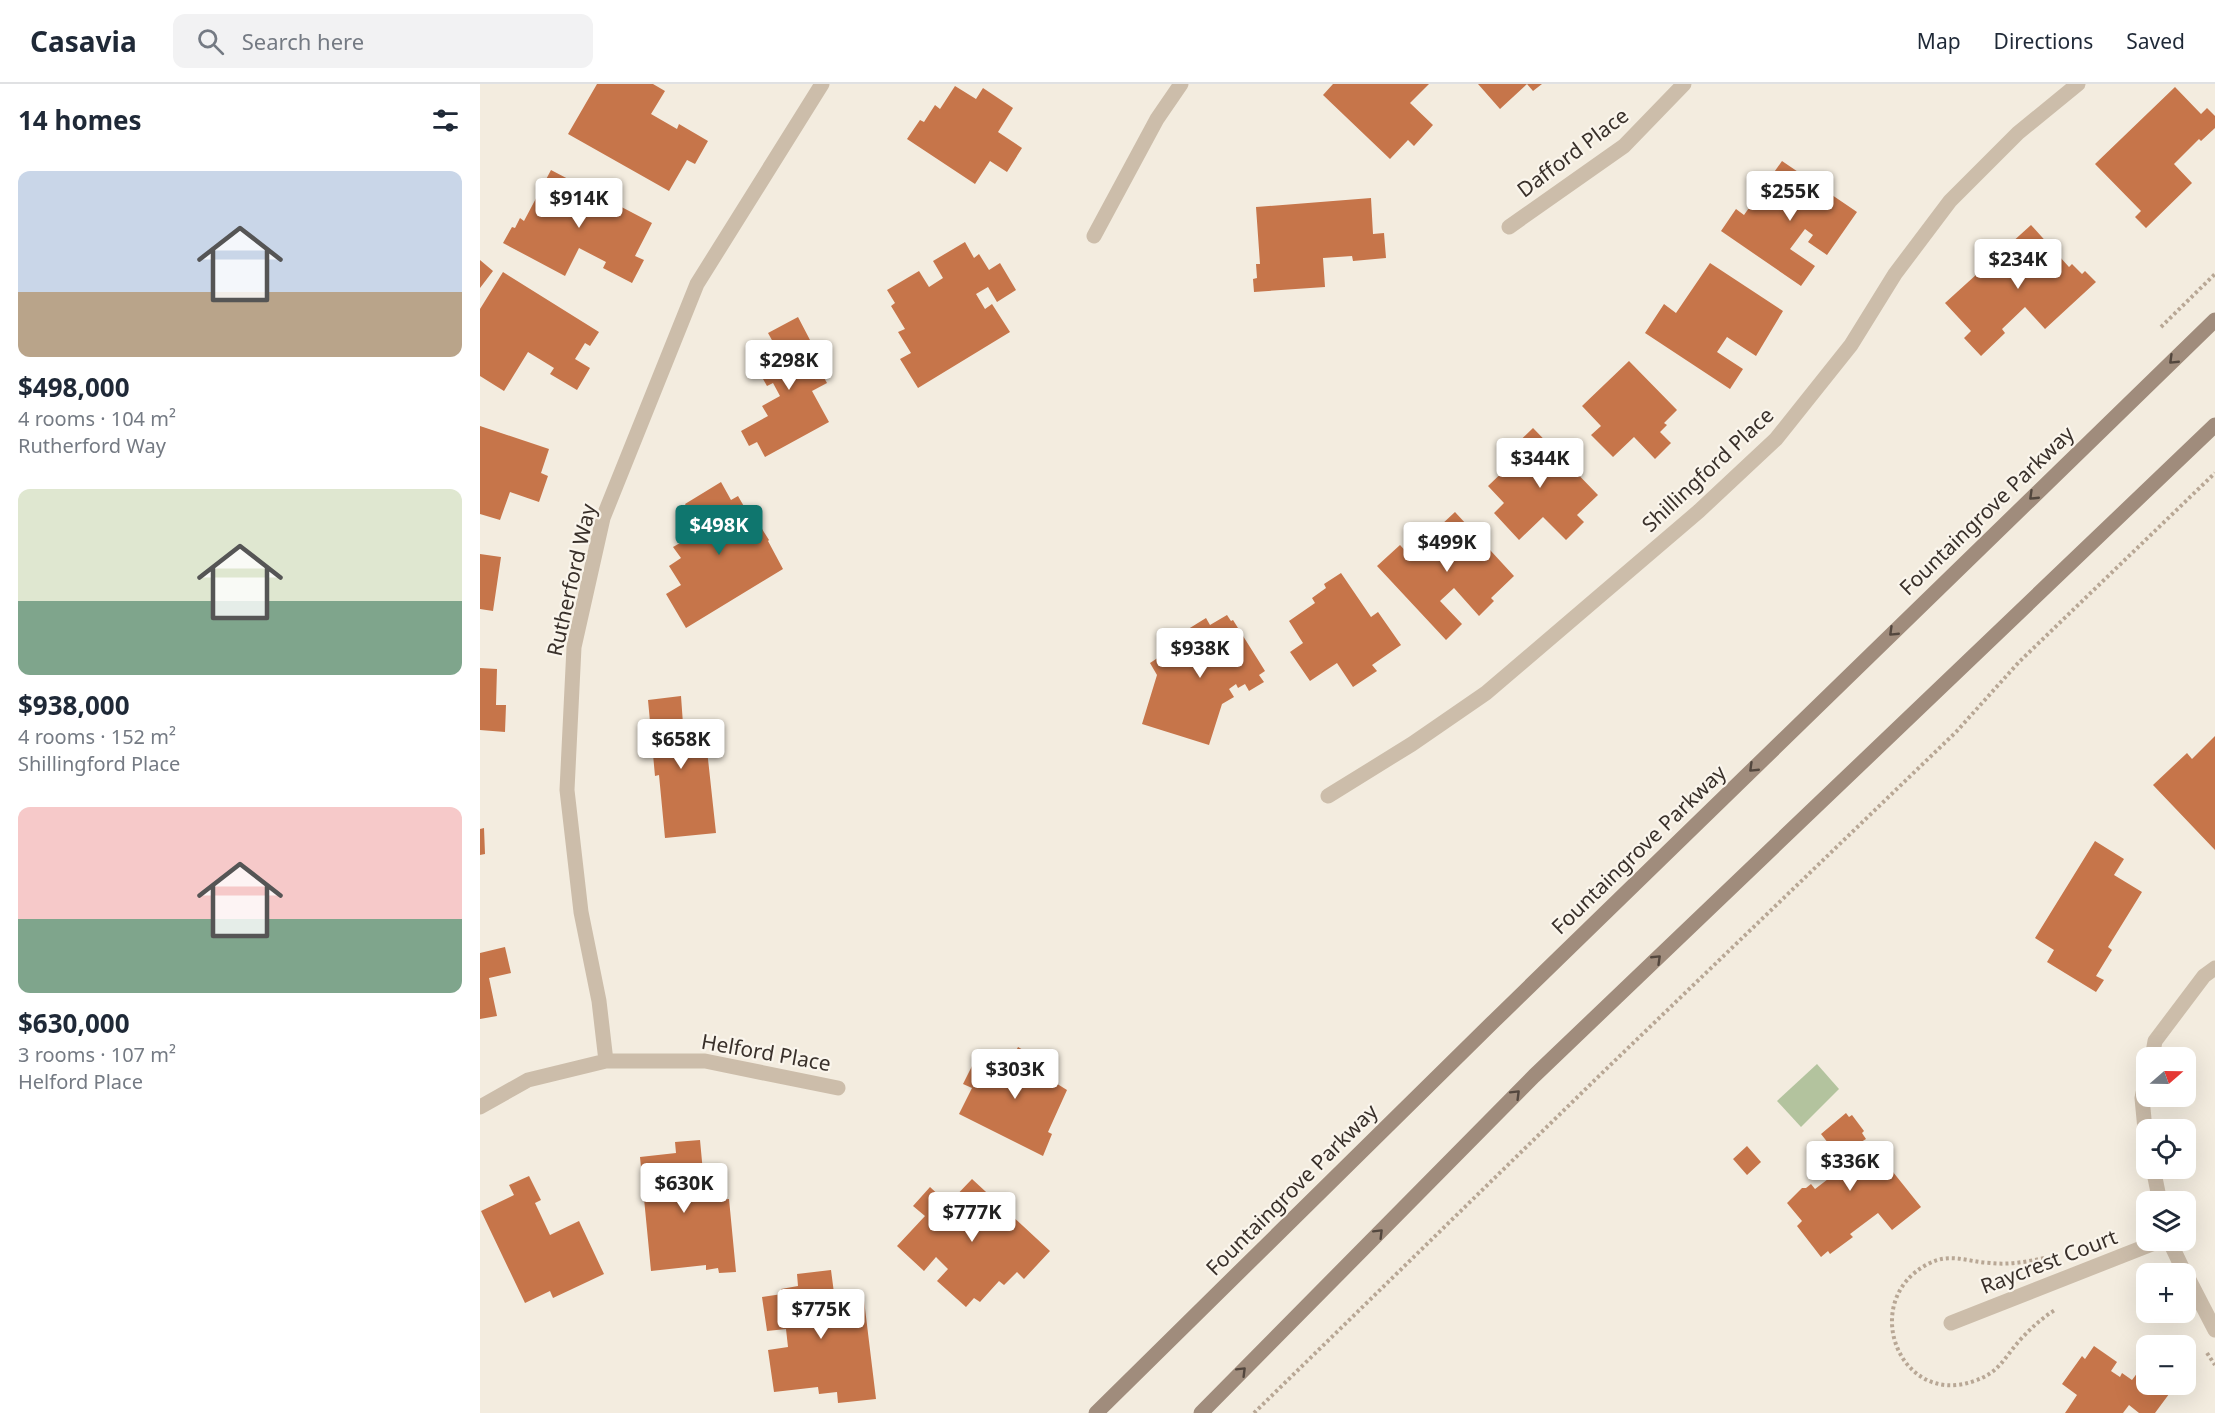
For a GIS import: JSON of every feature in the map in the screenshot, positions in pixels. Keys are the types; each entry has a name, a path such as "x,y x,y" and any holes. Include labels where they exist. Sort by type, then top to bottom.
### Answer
{"main road":[{"name":"Fountaingrove Parkway","path":"1096,1413 1832,691 2215,320"},
{"path":"1201,1413 1534,1076 2215,425"}],"street":[{"name":"Rutherford Way","path":"606,1061 599,1001 580,912 567,790 574,647 603,518 697,284 822,84"},
{"path":"1094,236 1157,119 1181,84"},
{"name":"Dafford Place","path":"1509,227 1624,146 1684,84"},
{"name":"Shillingford Place","path":"1328,796 1412,744 1486,693 1699,511 1776,439 1851,345 1895,274 1950,201 2018,133 2078,84"},
{"path":"2154,1047 2155,1041 2204,976 2215,968"},
{"name":"Helford Place","path":"480,1107 528,1080 606,1061 705,1061 838,1088"},
{"name":"Raycrest Court","path":"1952,1323 2136,1250"},
{"path":"2196,1295 2215,1330"}],"path":[{"path":"2161,327 2215,274"},
{"path":"1254,1413 1956,732 2019,662 2215,473"}],"green space":[{"path":"1817,1064 1839,1089 1801,1127 1777,1101"}],"building":[{"path":"597,84 653,84 665,91 651,114 677,129 679,124 708,141 695,164 687,160 669,191 568,134"},
{"path":"1333,84 1429,84 1410,103 1433,125 1414,146 1408,140 1390,159 1323,95"},
{"path":"1478,84 1527,84 1500,109"},
{"path":"1527,84 1542,84 1533,91"},
{"path":"955,86 976,99 983,88 1013,108 998,132 1022,148 1007,172 990,161 975,184 907,139 920,120 924,122 935,105 940,109"},
{"path":"2175,87 2201,114 2207,108 2215,116 2215,128 2201,141 2199,139 2174,164 2192,183 2146,228 2135,217 2141,211 2095,164"},
{"path":"1782,161 1857,212 1827,255 1808,242 1813,235 1805,229 1790,249 1815,266 1801,286 1721,231 1736,209 1744,215"},
{"path":"551,170 652,223 635,256 644,260 632,283 603,268 606,262 579,248 565,276 503,243 520,218 524,221"},
{"path":"1371,198 1373,234 1384,233 1386,258 1353,261 1352,256 1323,258 1325,287 1254,292 1253,279 1257,278 1256,264 1260,264 1256,207"},
{"path":"2031,225 2069,267 2072,264 2082,274 2085,271 2096,282 2045,329 2025,307 2002,329 2005,333 1981,356 1964,338 1971,331 1945,303"},
{"path":"965,242 974,258 979,254 989,270 1000,263 1016,290 997,302 988,287 976,294 985,309 992,304 1010,332 918,388 900,359 911,353 898,332 905,329 891,306 895,303 887,290 919,271 929,287 943,278 933,261"},
{"path":"480,260 493,271 480,288"},
{"path":"1710,263 1783,311 1756,356 1727,337 1717,352 1743,369 1730,389 1645,333 1664,304 1676,313"},
{"path":"503,272 599,332 590,346 585,343 575,359 590,368 577,390 550,374 554,368 528,352 504,391 480,376 480,309"},
{"path":"798,317 822,363 817,365 827,383 812,391 829,422 765,457 757,442 749,446 741,431 768,416 762,406 780,396 773,383 767,386 754,363 778,351 768,333"},
{"path":"1629,361 1677,410 1664,423 1667,425 1660,432 1671,443 1655,459 1634,437 1613,457 1591,435 1601,426 1582,406"},
{"path":"480,426 549,449 541,473 548,476 539,502 510,492 500,520 480,514"},
{"path":"1533,428 1598,495 1577,515 1584,522 1566,540 1543,517 1519,540 1494,513 1504,503 1488,486 1513,462 1506,454"},
{"path":"721,482 731,500 738,496 749,515 752,513 783,569 686,628 666,594 681,585 669,566 681,558 673,547 680,543 676,536 686,528 692,517 685,504"},
{"path":"1455,512 1514,576 1491,598 1494,601 1479,616 1454,588 1440,601 1462,624 1446,640 1377,566 1400,545 1411,557 1429,540 1424,535 1438,522 1441,525"},
{"path":"480,554 501,557 493,611 480,609"},
{"path":"1341,573 1371,617 1378,612 1401,645 1372,665 1377,671 1353,687 1337,663 1310,681 1290,652 1303,643 1289,621 1315,603 1312,598 1326,588 1324,584"},
{"path":"1227,615 1231,621 1233,620 1265,671 1259,675 1264,682 1249,691 1245,684 1238,688 1236,684 1229,689 1234,697 1222,704 1209,745 1142,724 1157,675 1150,663 1168,651 1164,644 1206,618 1210,625"},
{"path":"480,668 497,669 496,705 506,705 505,732 480,730"},
{"path":"681,696 683,724 704,722 716,833 665,838 659,775 655,776 648,700"},
{"path":"2215,736 2215,850 2153,785 2187,753 2192,759"},
{"path":"484,828 485,854 480,855 480,829"},
{"path":"2095,841 2124,859 2114,875 2142,892 2108,947 2112,950 2096,976 2104,980 2096,992 2047,962 2054,950 2035,938"},
{"path":"505,947 511,973 489,978 497,1016 480,1019 480,953"},
{"path":"1018,1047 1052,1067 1046,1077 1067,1090 1048,1132 1052,1134 1043,1156 959,1114 972,1088 963,1084 976,1058 1005,1073"},
{"path":"1846,1113 1849,1117 1852,1115 1864,1131 1862,1133 1866,1139 1861,1142 1873,1155 1877,1152 1921,1207 1892,1230 1878,1213 1850,1234 1853,1237 1830,1254 1828,1251 1821,1257 1797,1226 1802,1221 1787,1203 1802,1188 1811,1184 1815,1189 1832,1176 1822,1164 1836,1153 1821,1134"},
{"path":"700,1140 703,1172 697,1173 699,1202 729,1199 736,1272 719,1273 718,1268 706,1270 706,1265 651,1271 640,1157 676,1153 675,1142"},
{"path":"1747,1146 1761,1162 1747,1175 1733,1159"},
{"path":"529,1176 541,1200 535,1203 550,1235 579,1221 604,1274 553,1298 550,1291 525,1303 481,1211 514,1195 509,1185"},
{"path":"972,1179 1050,1251 1024,1279 1017,1272 1004,1285 999,1281 980,1302 974,1298 966,1307 937,1281 948,1269 936,1257 924,1271 897,1246 925,1216 913,1206 930,1187 944,1200 933,1212 943,1221 955,1207 950,1202"},
{"path":"831,1270 834,1293 830,1293 830,1297 863,1292 876,1399 838,1403 837,1392 819,1394 818,1387 774,1392 768,1350 788,1347 786,1329 767,1331 762,1297 782,1294 781,1289 798,1286 797,1274"},
{"path":"2094,1346 2117,1362 2111,1371 2120,1377 2122,1373 2132,1380 2136,1375 2136,1395 2168,1395 2155,1413 2139,1413 2129,1405 2123,1413 2065,1413 2077,1395 2062,1384 2082,1356 2085,1359"}]}
